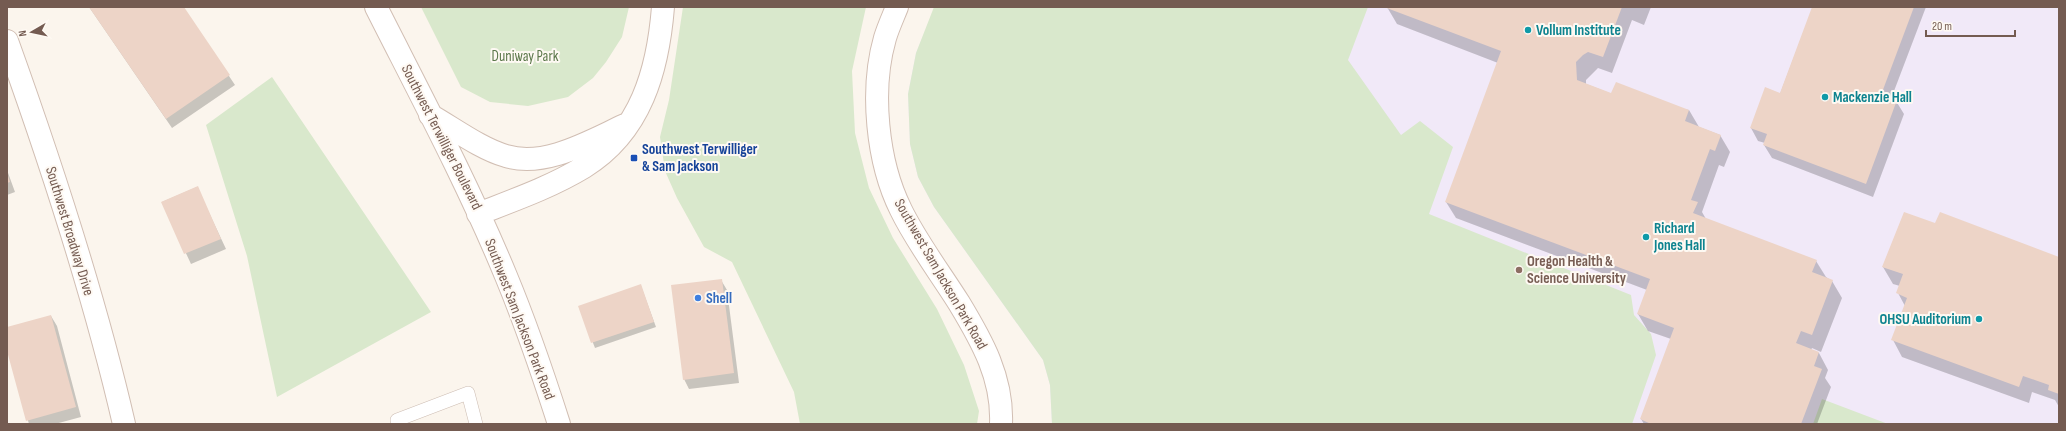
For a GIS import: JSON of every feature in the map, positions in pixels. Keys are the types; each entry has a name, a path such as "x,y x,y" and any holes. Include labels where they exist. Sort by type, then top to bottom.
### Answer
{"street":[{"name":"Southwest Terwilliger Boulevard","path":"376,7 478,214 551,184 585,167 609,148 628,124 646,95 660,42 663,7"},
{"name":"Southwest Sam Jackson Park Road","path":"897,7 885,38 880,66 878,104 879,136 886,169 901,210 980,338 991,363 999,391 1001,424"},
{"name":"Southwest Broadway Drive","path":"7,41 88,287 124,424"},
{"path":"430,115 475,142 504,156 514,159 533,158 556,154 628,124"},
{"name":"Southwest Sam Jackson Park Road","path":"478,214 506,276 531,340 559,424"}],"lane":[{"path":"398,424 397,420 468,393 476,424"}],"shaded area":[{"name":"Oregon Health & Science University","path":"935,7 2059,7 2059,424 1052,424 1050,385 1043,360 934,207 918,177 910,144 908,94 916,53"}],"green space":[{"name":"Duniway Park","path":"421,7 629,7 622,37 606,62 593,78 568,97 528,106 490,102 461,87"},
{"path":"683,7 866,7 852,71 855,133 869,188 893,238 937,309 964,365 979,411 977,424 800,424 794,392 732,262 704,247 677,198 665,171 660,137 669,100"},
{"path":"934,7 1368,7 1348,60 1401,135 1420,121 1453,147 1429,214 1631,295 1634,315 1651,334 1656,355 1632,424 1052,424 1050,385 1043,360 934,207 918,177 910,144 908,94 916,53"},
{"path":"272,77 431,312 277,397 247,256 206,125"},
{"path":"1822,399 1888,424 1813,424"}],"building":[{"path":"89,7 184,7 230,75 166,119"},
{"name":"Richard Jones Hall","path":"1384,7 1622,7 1603,57 1588,52 1576,62 1577,80 1611,93 1616,82 1689,110 1685,121 1721,135 1715,151 1710,149 1691,200 1698,202 1693,213 1817,260 1812,272 1833,280 1812,335 1801,331 1796,343 1819,352 1814,366 1822,369 1801,424 1651,424 1640,419 1674,328 1637,314 1650,279 1445,202 1501,51"},
{"name":"Mackenzie Hall","path":"1812,7 1914,7 1881,95 1897,100 1866,184 1763,145 1767,134 1750,128 1765,87 1780,93"},
{"path":"7,173 10,182 7,183"},
{"path":"198,186 221,239 184,254 161,202"},
{"name":"OHSU Auditorium","path":"1904,212 1935,223 1940,212 2059,257 2059,394 2048,390 2049,385 2023,376 2019,387 1891,340 1907,298 1896,293 1903,274 1882,267"},
{"name":"Shell","path":"722,279 734,373 683,380 671,285"},
{"path":"641,284 654,322 591,343 578,306"},
{"path":"51,315 76,407 26,421 7,351 7,327"}],"place":[{"name":"Vollum Institute","path":"1528,30"},
{"name":"Mackenzie Hall","path":"1825,97"},
{"name":"Southwest Terwilliger & Sam Jackson","path":"634,158"},
{"name":"Richard Jones Hall","path":"1646,237"},
{"name":"Oregon Health & Science University","path":"1519,270"},
{"name":"Shell","path":"698,298"},
{"name":"OHSU Auditorium","path":"1979,319"}]}
